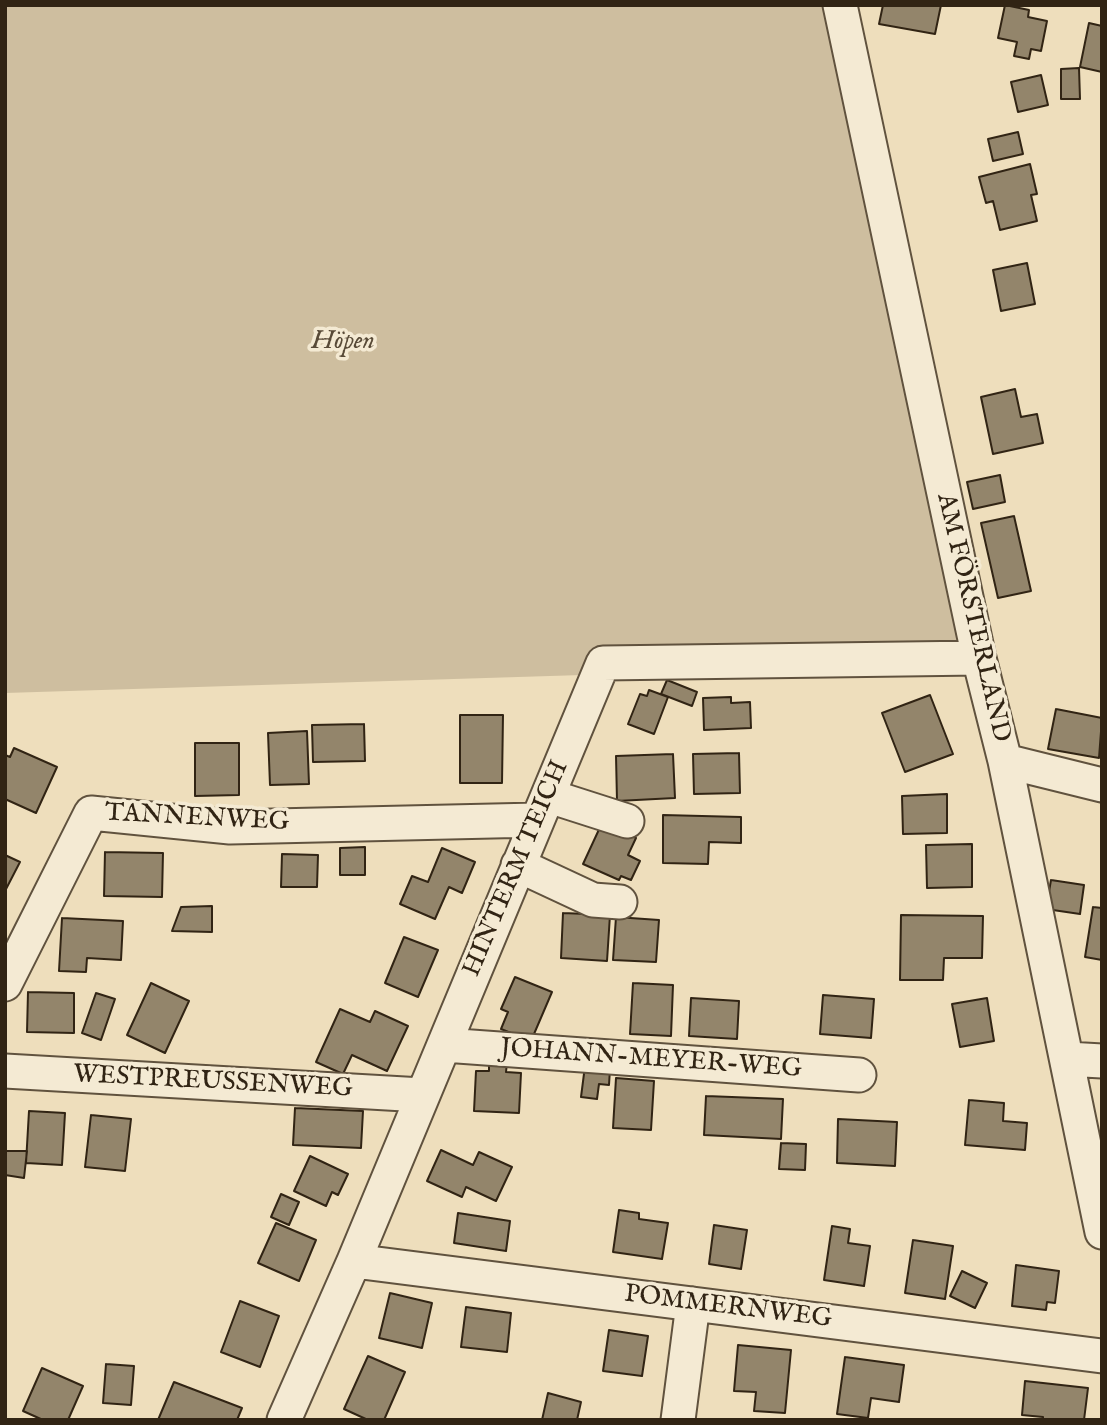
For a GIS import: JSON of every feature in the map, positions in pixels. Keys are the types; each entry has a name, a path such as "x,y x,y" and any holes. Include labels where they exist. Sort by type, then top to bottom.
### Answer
{"street":[{"name":"AM FÖRSTERLAND","path":"840,5 979,659 1005,761 1101,1221"},
{"name":"HINTERM TEICH","path":"284,1420 354,1261 603,663 979,659"},
{"path":"1005,761 1102,785"},
{"path":"543,808 627,821"},
{"name":"TANNENWEG","path":"5,984 91,813 230,827 543,808"},
{"path":"518,865 593,900 620,902"},
{"name":"JOHANN-MEYER-WEG","path":"443,1045 859,1075"},
{"path":"1067,1059 1102,1061"},
{"name":"WESTPREUSSENWEG","path":"5,1072 422,1095"},
{"name":"POMMERNWEG","path":"354,1261 1102,1356"},
{"path":"678,1420 693,1304"}],"green space":[{"name":"Höpen","path":"5,5 828,5 962,647 582,675 5,693"}],"building":[{"path":"883,5 941,5 935,34 879,24"},
{"path":"1005,5 1029,10 1028,17 1047,21 1041,51 1031,49 1029,59 1014,56 1017,42 998,38"},
{"path":"1089,23 1102,26 1102,72 1080,67"},
{"path":"1079,68 1080,99 1061,99 1061,69"},
{"path":"1041,75 1048,105 1018,112 1011,82"},
{"path":"1018,132 1023,154 993,161 988,139"},
{"path":"1030,164 1037,194 1031,195 1037,221 1000,230 993,201 986,203 979,177"},
{"path":"1027,263 1035,304 1001,311 993,270"},
{"path":"1015,389 1021,417 1037,414 1043,443 993,454 981,397"},
{"path":"1000,475 1005,502 973,509 967,482"},
{"path":"1014,516 1031,591 998,598 981,523"},
{"path":"667,680 697,692 692,706 661,694"},
{"path":"649,690 668,697 654,734 628,724 640,694 647,696"},
{"path":"930,695 953,754 905,772 882,713"},
{"path":"731,697 731,703 750,702 751,728 704,730 703,698"},
{"path":"1056,709 1102,718 1099,758 1048,749"},
{"path":"460,715 503,715 502,783 460,783"},
{"path":"364,724 365,761 313,762 312,725"},
{"path":"307,731 309,784 270,785 268,733"},
{"path":"195,743 239,743 239,795 195,796"},
{"path":"14,748 57,767 36,813 5,799 5,755 10,757"},
{"path":"739,753 740,793 694,794 693,754"},
{"path":"673,754 675,798 617,801 616,756"},
{"path":"947,794 947,833 903,834 902,796"},
{"path":"663,815 741,817 741,843 709,842 708,864 663,863"},
{"path":"602,823 636,838 628,855 640,861 631,880 621,876 619,880 583,864"},
{"path":"972,844 972,887 927,888 926,845"},
{"path":"365,847 365,875 340,875 340,848"},
{"path":"442,848 475,862 462,893 449,887 435,919 400,904 412,876 428,882"},
{"path":"105,852 163,853 162,897 104,896"},
{"path":"282,854 318,855 317,887 281,887"},
{"path":"5,855 20,862 5,891"},
{"path":"1051,880 1084,885 1080,914 1046,909"},
{"path":"212,906 212,932 172,931 181,907"},
{"path":"1093,907 1102,908 1102,960 1085,957"},
{"path":"563,913 610,915 607,961 561,958"},
{"path":"901,915 983,916 982,958 944,958 943,980 900,980"},
{"path":"616,917 659,920 656,962 613,960"},
{"path":"62,918 123,921 121,960 87,958 86,972 59,971"},
{"path":"404,937 438,950 418,997 385,983"},
{"path":"515,977 552,992 531,1041 501,1029 508,1012 501,1009"},
{"path":"151,983 189,1001 165,1053 127,1035"},
{"path":"633,983 673,985 671,1036 630,1034"},
{"path":"28,992 74,993 74,1033 27,1032"},
{"path":"96,993 115,999 101,1040 82,1033"},
{"path":"823,995 874,999 871,1038 820,1034"},
{"path":"691,998 739,1001 737,1039 689,1036"},
{"path":"987,998 994,1041 960,1047 952,1004"},
{"path":"340,1009 370,1022 375,1011 408,1026 387,1071 352,1055 343,1074 316,1062"},
{"path":"489,1063 507,1063 506,1072 521,1073 519,1113 474,1111 476,1071 489,1071"},
{"path":"585,1066 610,1069 609,1085 599,1084 597,1099 581,1097"},
{"path":"616,1078 654,1081 651,1130 613,1128"},
{"path":"706,1096 783,1099 781,1139 704,1135"},
{"path":"969,1100 1004,1103 1003,1121 1027,1123 1025,1150 965,1145"},
{"path":"295,1108 363,1111 361,1148 293,1145"},
{"path":"29,1111 65,1113 62,1165 26,1163"},
{"path":"91,1115 131,1119 125,1171 85,1167"},
{"path":"838,1119 897,1122 895,1166 837,1163"},
{"path":"781,1143 806,1144 805,1170 779,1169"},
{"path":"441,1150 473,1165 479,1152 512,1167 496,1201 466,1187 462,1197 427,1181"},
{"path":"5,1151 27,1151 24,1178 5,1175"},
{"path":"310,1156 348,1174 338,1195 332,1192 326,1206 294,1191"},
{"path":"281,1194 299,1202 289,1225 271,1217"},
{"path":"619,1210 639,1213 639,1219 668,1223 662,1259 613,1252"},
{"path":"458,1213 510,1221 506,1251 454,1243"},
{"path":"276,1223 316,1240 299,1281 258,1263"},
{"path":"714,1225 747,1230 741,1269 709,1264"},
{"path":"832,1226 850,1229 848,1243 870,1246 864,1286 824,1280"},
{"path":"913,1240 953,1246 945,1299 905,1293"},
{"path":"1016,1265 1059,1271 1055,1303 1047,1302 1046,1310 1012,1306"},
{"path":"962,1271 987,1283 975,1308 950,1296"},
{"path":"390,1293 432,1303 422,1348 379,1338"},
{"path":"240,1301 279,1316 260,1367 221,1352"},
{"path":"466,1307 511,1313 507,1352 461,1347"},
{"path":"609,1330 648,1336 642,1376 603,1371"},
{"path":"738,1345 791,1350 785,1413 754,1411 756,1392 734,1391"},
{"path":"368,1356 405,1372 384,1420 368,1420 344,1409"},
{"path":"845,1357 904,1365 899,1402 871,1398 868,1418 837,1414"},
{"path":"106,1364 134,1366 131,1405 103,1403"},
{"path":"42,1368 83,1386 68,1420 43,1420 23,1411"},
{"path":"1025,1381 1088,1388 1084,1420 1043,1420 1043,1417 1022,1415"},
{"path":"174,1382 242,1408 237,1420 158,1420"},
{"path":"548,1393 581,1402 577,1420 542,1420"}]}
